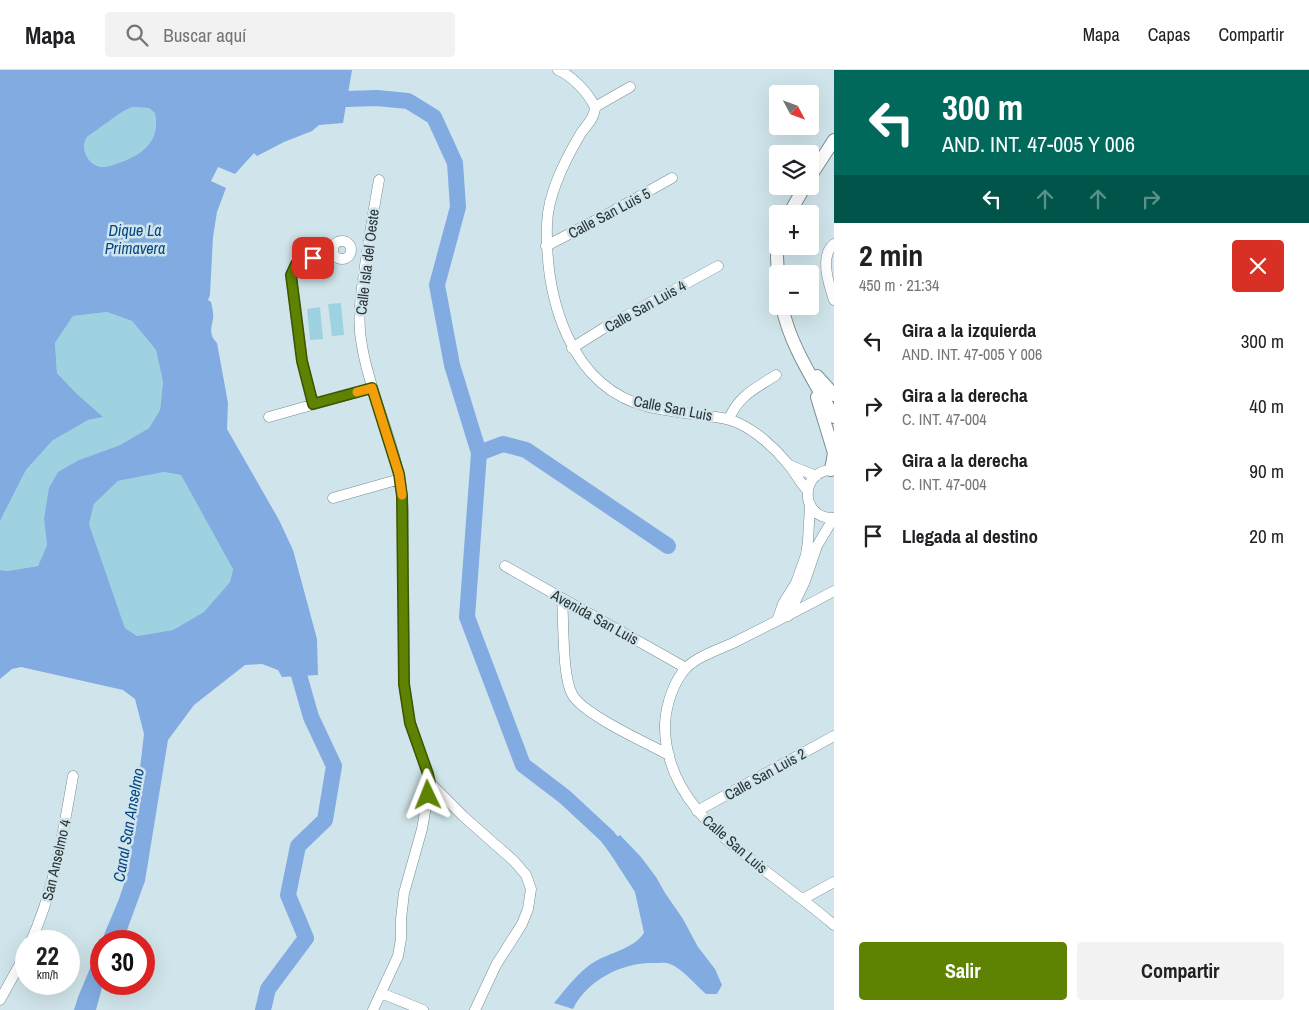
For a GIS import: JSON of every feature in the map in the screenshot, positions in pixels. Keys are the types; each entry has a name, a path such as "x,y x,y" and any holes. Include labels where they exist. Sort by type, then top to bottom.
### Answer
{"street":[{"path":"558,70 568,74 580,86 595,107 630,87"},
{"name":"Calle San Luis","path":"595,107 591,119 581,133 556,182 548,207 546,246 554,295 561,321 572,348 584,365 601,383 618,395 633,402 670,411 730,419 750,430 789,465 800,483 808,491"},
{"path":"819,163 834,140"},
{"name":"Calle San Luis 5","path":"546,246 672,178"},
{"name":"Calle Isla del Oeste","path":"373,1010 398,956 404,893 422,829 430,783 410,723 404,684 402,496 400,479 372,388 359,327 359,305 372,213 379,180"},
{"path":"833,294 826,263 826,254 834,244"},
{"path":"351,252 367,254"},
{"path":"313,258 296,264 291,275 302,361 313,404"},
{"name":"Calle San Luis 4","path":"572,348 604,328 718,266"},
{"path":"784,315 808,368 834,417"},
{"path":"808,368 834,395"},
{"path":"777,621 783,604 799,585 808,540 810,504 808,491 812,480 822,472 832,470 834,453 808,368"},
{"path":"730,419 734,406 740,400 776,375"},
{"path":"269,417 372,388"},
{"name":"Calle San Luis","path":"789,465 816,476"},
{"path":"333,498 400,479"},
{"path":"788,616 799,585 817,546 833,518 819,515 810,504"},
{"name":"Avenida San Luis","path":"505,566 686,668"},
{"path":"799,585 818,600"},
{"path":"686,668 709,654 788,616 834,591"},
{"path":"562,599 567,679 572,695 589,712 669,755"},
{"name":"Calle San Luis","path":"686,668 669,700 665,733 669,755 684,792 697,811 730,844 834,925"},
{"name":"Calle San Luis 2","path":"697,811 834,736"},
{"name":"San Anselmo 4","path":"36,930 53,883 73,776"},
{"name":"Calle Isla del Oeste","path":"430,783 463,816 514,861 526,875 530,889 528,909 522,924 496,965 475,1010"},
{"path":"802,899 834,882"},
{"path":"0,1000 15,973"},
{"path":"381,993 423,1010"}],"shaded area":[{"path":"132,107 149,108 155,113 155,130 150,143 145,149 124,161 105,167 94,164 85,152 84,147 87,137"},
{"path":"341,303 344,335 332,336 328,304"},
{"path":"320,307 323,339 310,340 307,309"},
{"path":"107,312 132,321 156,350 163,382 160,410 149,428 120,445 79,460 44,519 47,545 38,566 7,571 0,570 0,521 26,470 52,441 88,420 102,417 57,373 55,343 73,316"},
{"path":"164,472 181,475 233,568 230,582 205,612 173,630 137,636 125,628 89,524 94,504 118,481"}],"water":[{"name":"Dique La Primavera","path":"0,70 352,70 343,123 319,125 312,131 284,142 257,156 254,153 235,174 218,167 211,181 226,188 217,212 208,300 211,302 213,313 212,335 217,343 228,403 227,429 279,520 293,550 317,639 318,675 282,677 278,670 262,664 245,665 194,705 168,740 145,881 127,930 106,930 128,872 144,734 135,699 123,690 21,667 12,669 0,679 0,570 7,571 38,566 47,545 44,519 49,488 58,472 79,460 120,445 149,428 160,410 163,382 156,350 132,321 107,312 73,316 55,343 57,373 103,417 88,420 52,441 26,470 0,521","holes":["132,107 149,108 155,113 156,122 153,137 145,149 124,161 105,167 90,161 84,147 87,137","164,472 181,475 233,569 230,582 204,612 173,630 137,636 125,628 89,524 94,504 118,481"]},
{"path":"620,835 641,857 656,877 683,919 698,947 715,969 722,985 717,994 706,994 684,973 670,964 642,964 618,969 597,981 587,989 573,1009 554,1003 572,981 588,966 628,947 644,933 635,892 604,844"},
{"path":"90,968 90,995 100,995 96,1010 74,1010"}],"waterway":[{"path":"346,99 377,98 408,101 434,117 455,163 458,207 437,285 452,365 479,453"},
{"path":"624,858 607,836 565,797 523,765 467,617 479,453 503,444 526,450 668,546"},
{"path":"263,1010 268,989 306,938 288,895 298,846 325,820 334,766 311,717 299,675"}],"slow traffic":[{"path":"357,392 372,388 399,474 402,495"}],"route":[{"path":"313,258 296,264 292,269 291,275 302,361 313,404 372,388 399,474 402,496 404,684 410,723 430,783 428,795"}],"water label":[{"name":"Canal San Anselmo","path":"128,825"}]}
